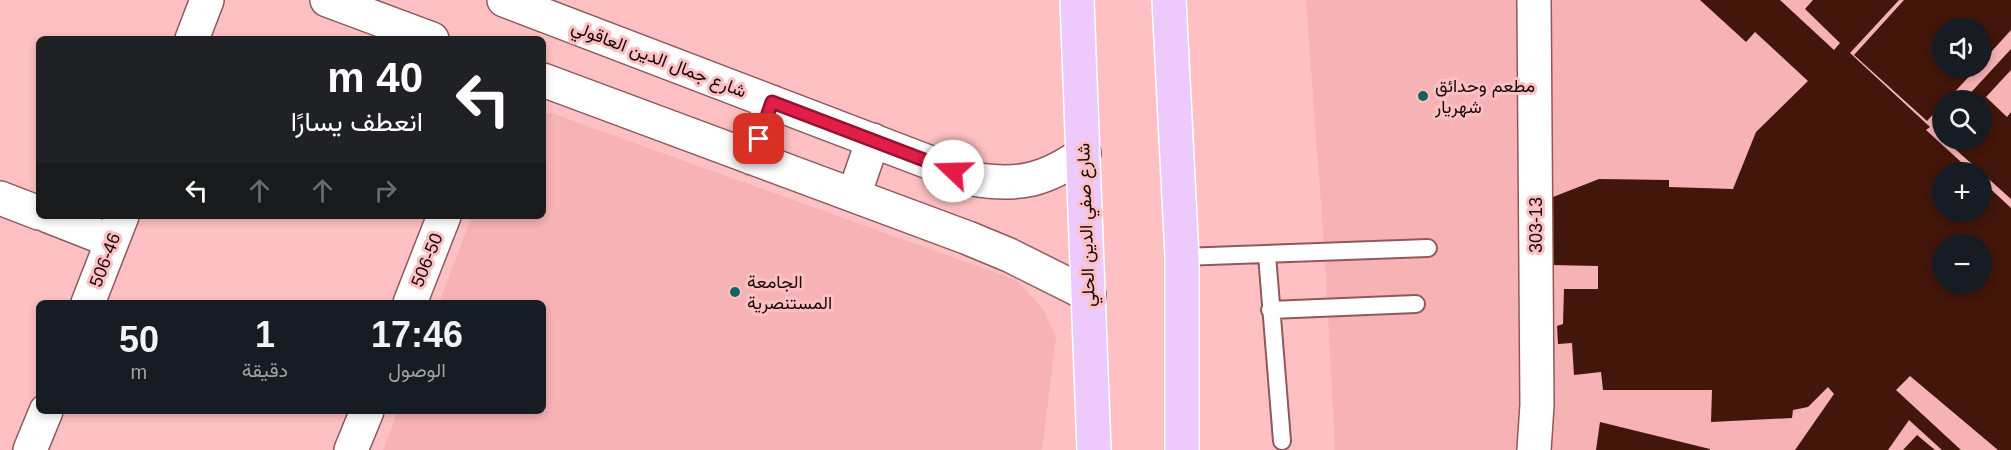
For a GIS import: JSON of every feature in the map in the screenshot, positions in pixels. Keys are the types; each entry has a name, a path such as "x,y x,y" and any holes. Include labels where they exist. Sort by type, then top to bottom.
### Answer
{"main road":[{"name":"شارع صفي الدين الحلي","path":"1077,0 1094,450"},
{"path":"1169,0 1182,257 1182,450"}],"street":[{"path":"193,36 207,0"},
{"path":"327,0 424,36"},
{"name":"شارع جمال الدين العاقولي","path":"506,0 973,179 996,183 1020,182 1043,177 1065,167 1084,153"},
{"name":"303-13","path":"1534,0 1537,405 1534,450"},
{"path":"546,81 1009,255 1089,295"},
{"path":"752,158 772,102"},
{"path":"854,195 873,140"},
{"path":"0,198 36,212"},
{"path":"65,219 117,228"},
{"name":"506-50","path":"411,300 443,219"},
{"name":"506-46","path":"89,300 117,228"},
{"path":"30,450 44,414"},
{"path":"351,450 366,414"}],"lane":[{"path":"1182,257 1428,248"},
{"path":"1267,255 1282,441"},
{"path":"1270,309 1416,304"}],"shaded area":[{"path":"1306,0 2011,0 2011,450 1335,450 1325,259"},
{"name":"الجامعة المستنصرية","path":"551,113 1016,280 1043,309 1056,337 1042,450 383,450 397,414 546,414 546,300 440,300 471,219 546,219 546,114"}],"building":[{"path":"1700,0 1780,0 1834,50 1840,43 1805,9 1813,0 1899,0 1850,53 1930,127 1926,130 1932,135 1932,150 1948,150 1961,162 1932,162 1932,222 1992,222 1992,190 2011,208 2011,450 1998,450 1910,376 1896,390 1961,450 1942,450 1909,420 1888,450 1795,450 1834,394 1828,387 1808,407 1793,410 1792,418 1711,422 1712,390 1603,390 1601,372 1574,375 1572,343 1558,344 1557,326 1563,324 1564,289 1598,289 1598,266 1551,265 1553,197 1599,179 1669,180 1669,187 1733,189 1756,132 1808,81 1755,32 1746,42"},
{"path":"1904,0 2011,0 2011,30 1992,51 1992,18 1932,18 1932,78 1968,78 1956,90 1932,90 1932,116 1927,121 1854,55"},
{"path":"2011,49 2011,70 1992,91 1973,90 1984,78 1992,78 1992,70"},
{"path":"1992,103 2007,117 2011,112 2011,199 1992,182 1992,162 1970,162 1956,150 1992,150"},
{"path":"1600,422 1710,449 1710,450 1596,450"},
{"path":"1917,435 1935,450 1903,450"}],"place":[{"name":"مطعم وحدائق شهريار","path":"1423,96"},
{"name":"الجامعة المستنصرية","path":"735,292"}],"route":[{"path":"759,139 772,102 953,171"}]}
